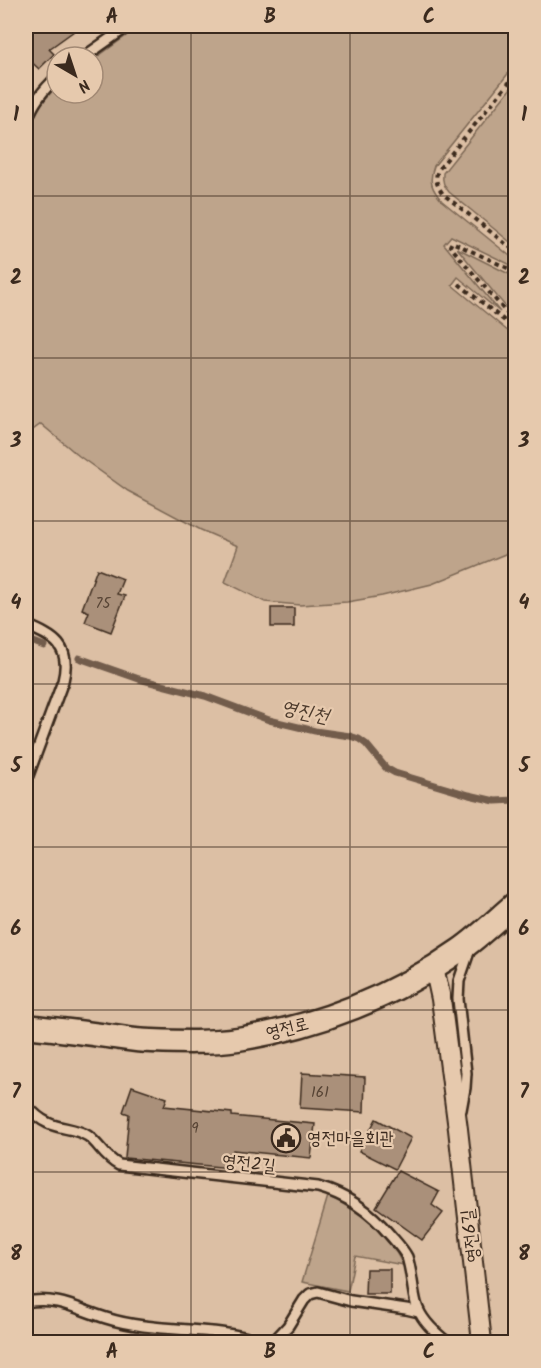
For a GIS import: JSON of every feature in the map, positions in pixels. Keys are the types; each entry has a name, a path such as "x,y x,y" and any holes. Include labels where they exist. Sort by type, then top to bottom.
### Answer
{"street":[{"name":"영전로","path":"26,1026 150,1041 195,1042 268,1034 337,1014 420,976 461,950 516,903"},
{"name":"영전6길","path":"434,967 441,999 458,1129 482,1342"}],"lane":[{"path":"101,45 128,26"},
{"path":"26,121 34,103 45,88"},
{"path":"26,625 48,635 61,647 66,668 26,782"},
{"name":"영전6길","path":"458,1129 466,1073 459,1006 459,981 470,950 482,932"},
{"name":"영전2길","path":"26,1106 48,1124 89,1137 111,1161 119,1165 318,1187 347,1198 368,1213 400,1246 407,1257 419,1312 447,1342"},
{"path":"273,1342 280,1337 304,1300 310,1294 318,1292 351,1301 419,1312"},
{"path":"26,1302 50,1300 64,1302 105,1318 129,1324 213,1333 261,1342"}],"path":[{"path":"516,74 438,170 436,176 436,183 443,194 516,252"},
{"path":"515,328 450,246 452,242 516,272"},
{"path":"459,284 515,328"}],"shaded area":[{"path":"140,26 515,26 515,65 434,166 431,181 433,189 442,201 515,260 515,267 451,236 444,244 500,312 458,277 452,285 515,337 515,550 432,584 382,596 347,602 300,605 265,602 225,582 238,546 201,530 128,491 79,456 41,424 26,435 26,136 40,105 45,99 45,105 105,105 105,51"},
{"path":"515,83 515,246 449,192 444,184 443,173"},
{"path":"457,248 515,277 515,318"},
{"path":"328,1196 352,1209 381,1232 403,1265 355,1256 348,1291 302,1282"}],"building":[{"path":"26,26 81,26 55,45 45,45 45,63 39,69 26,57"},
{"path":"97,569 123,579 117,594 125,596 111,632 85,622 89,612 82,609"},
{"path":"271,608 294,608 294,627 271,627"},
{"path":"302,1073 365,1077 364,1112 300,1108"},
{"path":"132,1086 167,1098 164,1106 232,1113 232,1116 315,1124 311,1158 233,1150 231,1168 125,1158 129,1114 123,1112"},
{"path":"376,1119 411,1138 395,1169 359,1151"},
{"path":"398,1171 439,1192 432,1205 443,1213 422,1240 376,1207"},
{"path":"366,1269 390,1269 390,1294 365,1294"}],"waterway":[{"name":"영진천","path":"26,639 44,646"},
{"name":"영진천","path":"79,658 139,679 205,696 269,720 359,739 386,768 395,773 495,801 516,800"}],"place":[{"name":"영전마을회관","path":"286,1138"}]}
